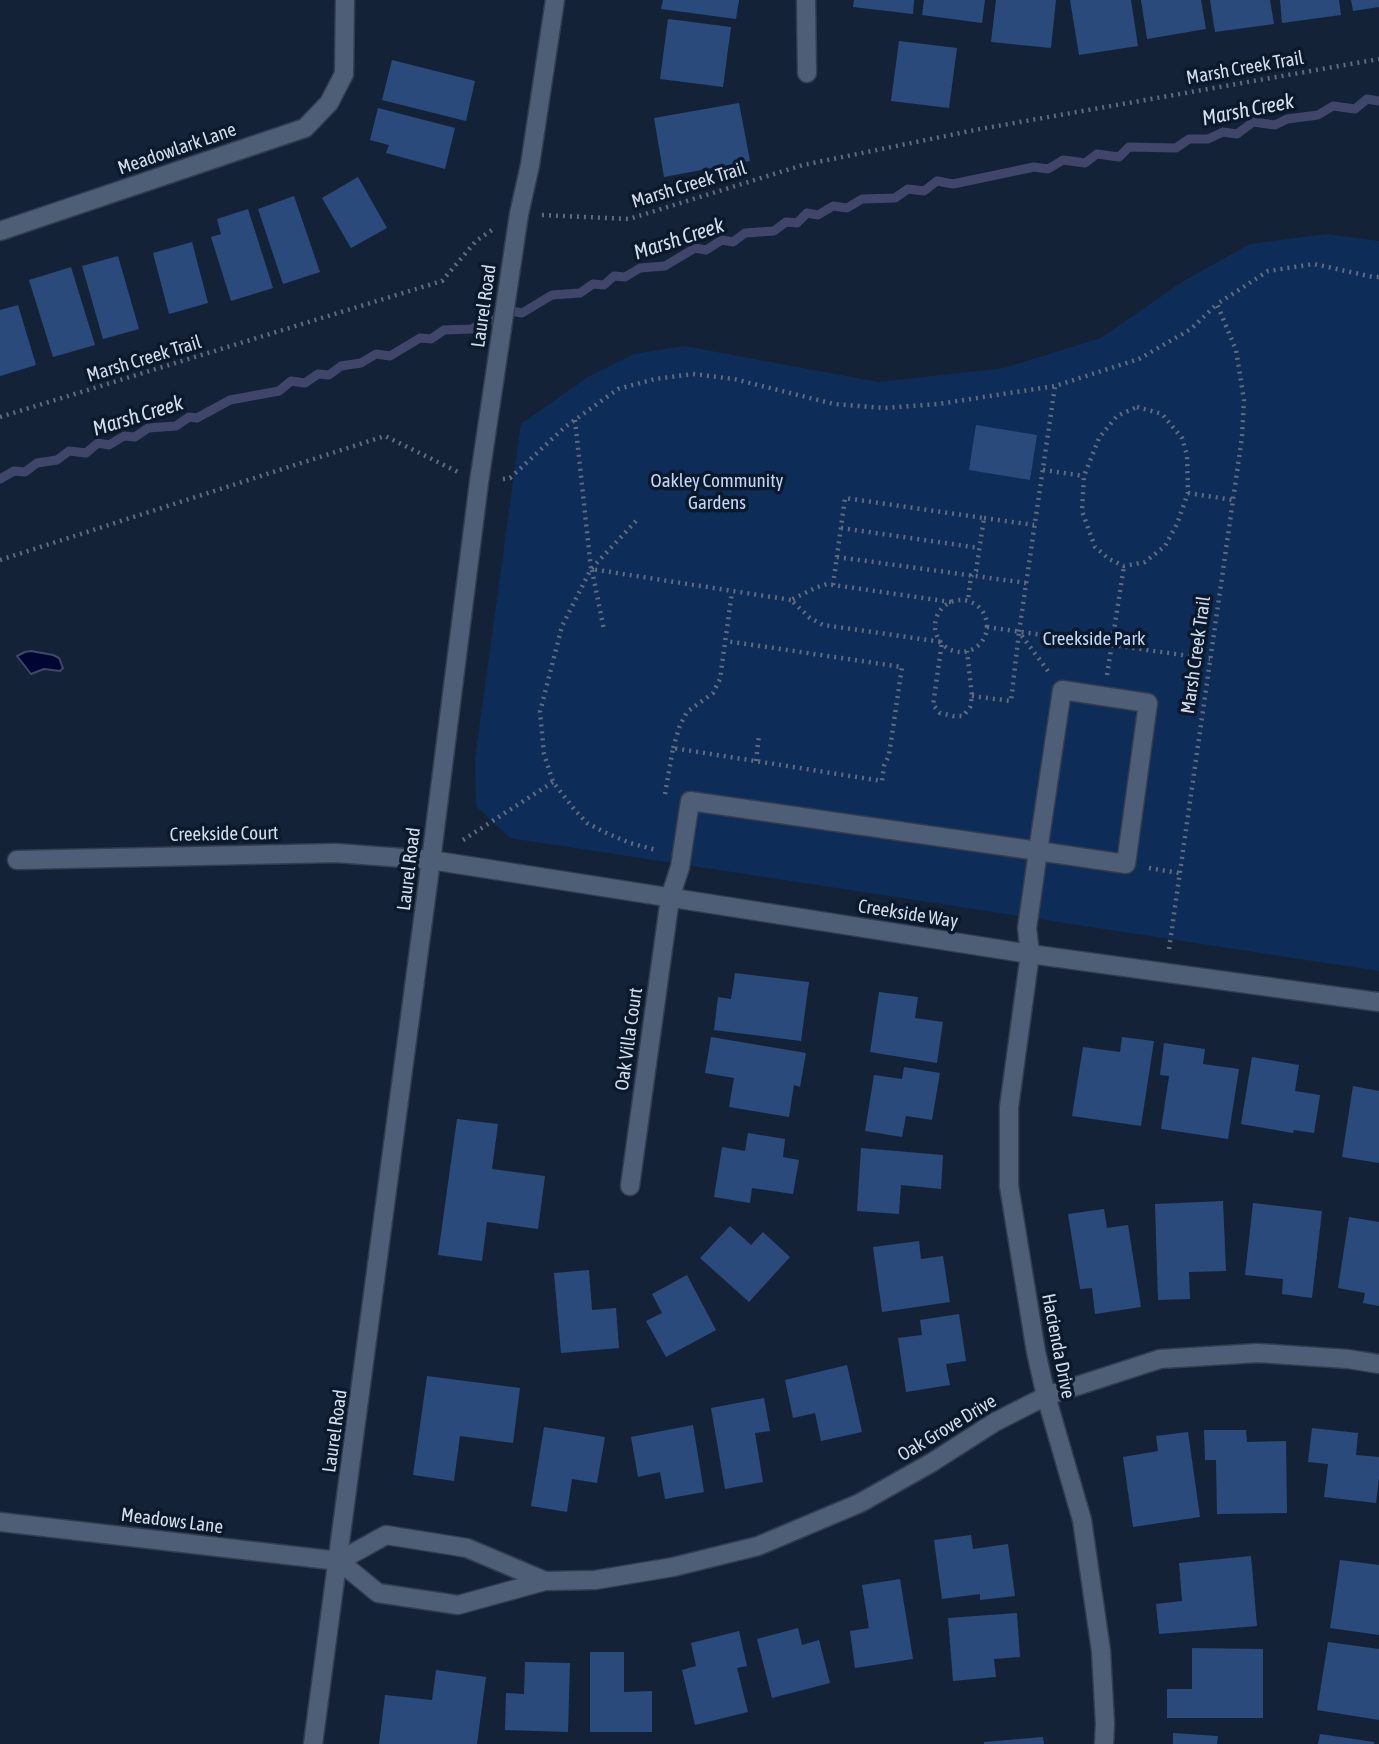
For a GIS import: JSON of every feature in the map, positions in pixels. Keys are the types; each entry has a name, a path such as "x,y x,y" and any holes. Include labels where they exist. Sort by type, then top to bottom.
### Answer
{"street":[{"name":"Meadowlark Lane","path":"0,232 305,128 329,103 344,74 345,0"},
{"name":"Laurel Road","path":"313,1744 479,482 519,214 530,165 555,0"},
{"path":"806,0 807,72"},
{"path":"1038,851 1126,864 1148,703 1062,690"},
{"name":"Hacienda Drive","path":"1062,690 1027,928 1030,954 1009,1107 1009,1186 1036,1352 1082,1520 1101,1651 1104,1744"},
{"name":"Oak Villa Court","path":"630,1186 670,898 680,867 690,801 1038,851"},
{"name":"Creekside Court","path":"18,860 336,853 431,860"},
{"name":"Creekside Way","path":"431,860 1030,954 1379,1002"},
{"name":"Oak Grove Drive","path":"545,1581 467,1548 386,1535 338,1561 378,1593 458,1605 545,1581 595,1580 673,1567 758,1546 860,1503 931,1463 995,1422 1046,1396 1160,1359 1258,1353 1348,1359 1379,1364"},
{"name":"Meadows Lane","path":"0,1522 338,1561"}],"path":[{"name":"Marsh Creek Trail","path":"0,416 442,281 476,240 519,214 629,219 803,164 980,129 1379,59"},
{"path":"0,560 385,436 479,482 510,478 565,426 618,388 655,379 693,374 734,379 834,404 884,408 939,404 1055,386 1139,359 1191,329 1216,304 1268,271 1314,264 1379,277"},
{"name":"Marsh Creek Trail","path":"1166,971 1242,437 1244,400 1236,350 1216,304"},
{"path":"972,696 1011,701 1055,386"},
{"path":"1137,407 1162,414 1182,438 1187,455 1188,493 1177,524 1165,545 1145,562 1124,566 1095,547 1082,511 1084,476 1099,438 1117,416 1137,407"},
{"path":"575,420 591,569 604,630"},
{"path":"1043,470 1084,476"},
{"path":"1188,493 1233,500"},
{"path":"833,585 845,498 1034,525"},
{"path":"968,600 971,576 976,571 984,518"},
{"path":"636,521 591,569 562,626 540,712 544,754 553,782 574,809 587,822 604,832 656,850"},
{"path":"841,528 979,548"},
{"path":"837,556 1026,583"},
{"path":"1104,696 1124,566"},
{"path":"591,569 791,600 827,584 951,601 968,600 982,610 986,619 985,635 975,648 967,651 951,650 942,642 936,631 938,613 951,601"},
{"path":"664,799 680,725 687,712 713,693 720,679 732,592"},
{"path":"791,600 810,618 823,625 942,642"},
{"path":"987,627 1210,659"},
{"path":"1019,632 1062,690"},
{"path":"673,748 882,781 889,755 902,667 726,641"},
{"path":"942,642 933,705 940,713 963,716 970,707 972,696 967,651"},
{"path":"756,761 759,735"},
{"path":"431,860 553,782"},
{"path":"648,895 658,837"},
{"path":"1126,864 1179,873"}],"green space":[{"name":"Creekside Park","path":"1327,234 1379,241 1379,971 510,838 476,806 475,759 521,424 588,377 634,354 684,346 878,382 1004,368 1101,338 1182,282 1250,244"}],"shaded area":[{"path":"31,651 59,658 63,668 60,671 44,669 31,674 17,656"}],"building":[{"path":"663,0 739,0 736,19 661,9"},
{"path":"854,0 914,0 913,14 853,7"},
{"path":"924,0 985,0 982,23 922,15"},
{"path":"996,0 1056,0 1051,48 991,42"},
{"path":"1070,0 1131,0 1138,46 1079,55"},
{"path":"1141,0 1201,0 1206,29 1147,39"},
{"path":"1210,0 1270,0 1274,24 1215,32"},
{"path":"1280,0 1339,0 1341,15 1282,23"},
{"path":"1351,0 1379,0 1379,7 1353,11"},
{"path":"668,19 731,27 723,87 660,79"},
{"path":"899,41 957,48 949,108 891,101"},
{"path":"392,60 475,81 466,121 382,100"},
{"path":"739,103 750,161 664,177 654,118"},
{"path":"378,108 455,128 445,169 386,153 389,145 370,140"},
{"path":"358,177 387,228 351,248 322,198"},
{"path":"294,196 320,272 283,284 258,209"},
{"path":"248,209 273,288 231,301 211,237 221,234 217,219"},
{"path":"192,242 208,303 169,314 153,253"},
{"path":"118,256 139,329 103,339 82,266"},
{"path":"71,267 95,345 53,357 29,280"},
{"path":"18,305 36,365 0,376 0,310"},
{"path":"976,425 1037,435 1030,480 969,470"},
{"path":"735,973 809,982 801,1041 714,1030 718,997 731,999"},
{"path":"879,992 918,997 915,1018 943,1022 937,1063 870,1052"},
{"path":"711,1037 806,1053 800,1087 794,1085 789,1117 729,1107 734,1078 705,1073"},
{"path":"1122,1037 1154,1041 1141,1126 1072,1116 1083,1047 1120,1052"},
{"path":"1164,1043 1205,1049 1203,1064 1239,1069 1228,1139 1161,1129 1169,1076 1160,1075"},
{"path":"1252,1057 1299,1065 1295,1091 1320,1095 1314,1133 1294,1130 1293,1133 1241,1124"},
{"path":"904,1067 940,1073 932,1120 906,1116 902,1137 865,1131 874,1075 902,1079"},
{"path":"1353,1086 1379,1091 1379,1163 1342,1157"},
{"path":"457,1119 498,1124 492,1169 545,1176 538,1229 487,1222 482,1261 438,1255"},
{"path":"748,1133 785,1139 783,1157 799,1160 793,1194 752,1188 750,1203 714,1197 722,1147 745,1151"},
{"path":"861,1148 943,1155 941,1189 901,1185 899,1214 857,1211"},
{"path":"1223,1201 1226,1271 1189,1272 1190,1299 1158,1300 1155,1204"},
{"path":"1253,1203 1322,1211 1312,1298 1282,1294 1283,1279 1245,1275"},
{"path":"1104,1209 1107,1228 1128,1225 1141,1307 1095,1314 1092,1288 1080,1289 1068,1214"},
{"path":"1349,1217 1379,1222 1379,1306 1363,1303 1365,1293 1338,1288"},
{"path":"730,1226 751,1245 763,1232 790,1257 749,1302 700,1258"},
{"path":"919,1241 921,1259 943,1256 950,1302 882,1312 873,1247"},
{"path":"589,1270 592,1310 616,1308 619,1348 561,1353 554,1273"},
{"path":"687,1275 716,1330 666,1357 646,1321 662,1313 652,1294"},
{"path":"959,1314 966,1361 946,1364 950,1385 906,1392 898,1338 922,1335 920,1320"},
{"path":"847,1365 862,1432 821,1441 815,1413 793,1418 785,1380"},
{"path":"427,1376 520,1388 513,1443 460,1436 454,1481 413,1475"},
{"path":"764,1398 770,1431 755,1433 763,1482 725,1489 711,1408"},
{"path":"693,1425 704,1492 665,1499 660,1472 638,1477 631,1437"},
{"path":"544,1427 605,1437 597,1483 572,1479 567,1512 531,1506"},
{"path":"1312,1428 1358,1433 1356,1455 1379,1457 1376,1503 1324,1497 1328,1464 1308,1462"},
{"path":"1204,1430 1246,1430 1247,1442 1286,1441 1287,1513 1217,1514 1216,1460 1205,1460"},
{"path":"1188,1432 1200,1517 1133,1527 1123,1457 1158,1451 1156,1436"},
{"path":"971,1535 973,1549 1008,1544 1015,1596 980,1600 980,1594 942,1599 934,1540"},
{"path":"1251,1556 1257,1626 1159,1634 1156,1604 1182,1601 1179,1563"},
{"path":"1340,1560 1379,1565 1379,1635 1330,1628"},
{"path":"900,1579 913,1659 855,1668 850,1631 869,1628 862,1585"},
{"path":"1017,1613 1020,1657 994,1659 996,1677 953,1681 948,1618"},
{"path":"798,1628 802,1645 819,1640 830,1683 772,1698 757,1639"},
{"path":"739,1631 747,1666 737,1668 748,1712 695,1725 682,1670 696,1666 691,1643"},
{"path":"1328,1642 1379,1649 1379,1720 1317,1710"},
{"path":"1192,1648 1263,1649 1263,1718 1167,1718 1167,1689 1192,1689"},
{"path":"590,1652 624,1652 624,1692 652,1691 652,1732 590,1732"},
{"path":"525,1662 570,1663 568,1732 505,1730 506,1693 524,1694"},
{"path":"436,1670 486,1677 477,1744 379,1744 385,1695 432,1700"},
{"path":"1173,1733 1218,1736 1217,1744 1173,1744"},
{"path":"1320,1734 1374,1742 1374,1744 1318,1744"},
{"path":"1043,1737 1044,1744 984,1744 984,1742"}],"waterway":[{"name":"Marsh Creek","path":"0,479 14,471 25,472 37,463 57,460 69,451 86,453 98,443 109,445 124,436 135,437 148,428 176,426 189,417 197,418 230,400 279,391 291,381 305,383 318,374 329,375 341,366 361,363 376,354 390,356 420,338 431,339 444,330 472,329 487,319 498,321 511,311 522,313 552,295 580,293 593,284 604,285 614,276 625,277 640,268 665,266 695,248 706,250 722,240 733,242 745,233 774,231 786,222 797,223 807,213 818,215 833,206 847,208 862,199 895,198 908,189 924,191 937,181 953,184 1034,167 1048,169 1063,160 1085,163 1097,154 1119,157 1129,147 1176,148 1189,139 1208,139 1223,132 1237,134 1253,122 1275,125 1287,119 1318,115 1333,106 1355,109 1367,99 1379,101"}],"park label":[{"name":"Oakley Community Gardens","path":"717,492"}]}
